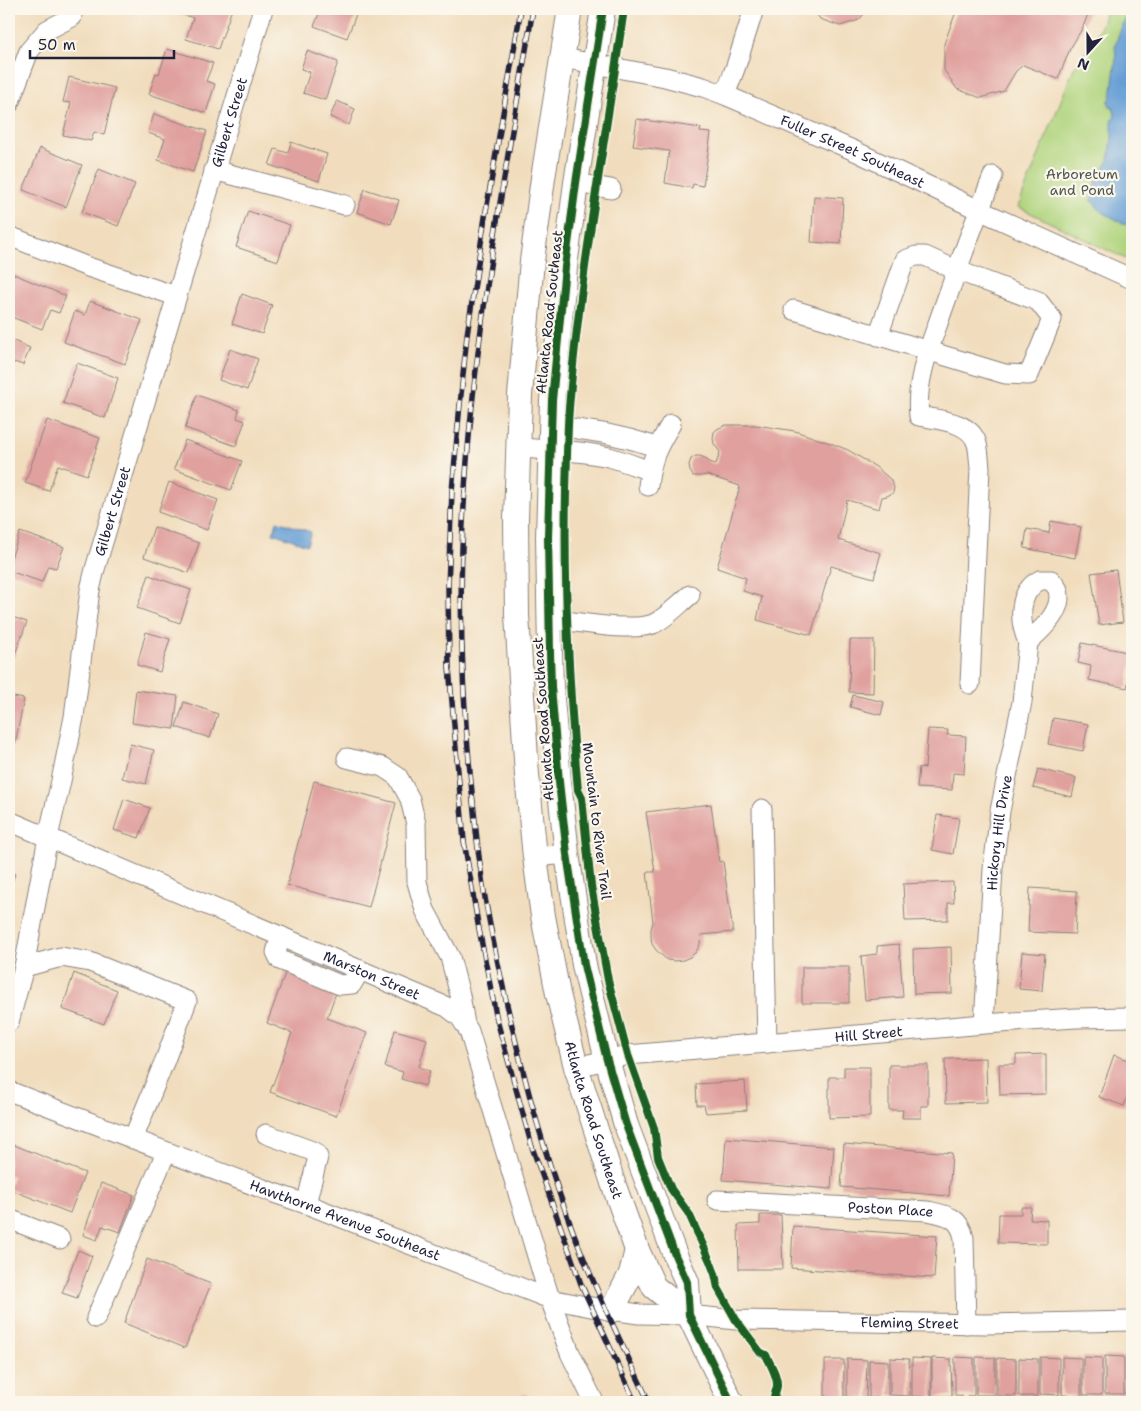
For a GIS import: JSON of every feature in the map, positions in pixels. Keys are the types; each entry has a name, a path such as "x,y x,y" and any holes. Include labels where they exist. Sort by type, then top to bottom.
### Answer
{"main road":[{"name":"Atlanta Road Southeast","path":"570,9 543,178 532,262 520,395 516,519 517,615 526,764 535,857 551,958 576,1067 613,1183 637,1250 654,1287 689,1315"},
{"name":"Atlanta Road Southeast","path":"604,9 576,183 565,267 552,400 548,536 549,618 551,687 559,782 567,854 584,965 607,1060 626,1125 687,1282 689,1315 731,1402"},
{"path":"612,1310 631,1274 637,1250"}],"street":[{"name":"Gilbert Street","path":"9,1022 24,967 48,837 74,717 90,590 95,569 263,9"},
{"path":"725,95 754,9"},
{"path":"9,104 29,50 47,30 72,17"},
{"name":"Fuller Street Southeast","path":"562,58 665,77 725,95 855,151 979,210 1132,279"},
{"path":"214,170 345,205"},
{"path":"970,684 980,468 977,444 972,433 959,425 919,416 919,380 956,270 993,176"},
{"path":"576,183 611,189"},
{"path":"9,236 97,270 176,296"},
{"path":"794,310 878,336 929,350 1005,374 1029,375 1052,320 1038,301 956,270 925,256 916,256 905,260 878,336"},
{"path":"518,448 607,457 629,463 649,478 657,447 671,424"},
{"path":"551,426 607,432 657,447"},
{"path":"549,618 645,627 656,623 690,595"},
{"name":"Hickory Hill Drive","path":"984,1024 993,869 1000,810 1022,702 1028,642"},
{"path":"347,758 383,767 398,778 410,800 416,824 417,882 425,910 450,958 460,995 465,1024"},
{"path":"762,809 767,1043"},
{"name":"Marston Street","path":"9,821 454,1011 469,1031 550,1299 570,1353 594,1402"},
{"path":"535,857 567,854"},
{"path":"24,967 62,957 90,962 187,1001 133,1139"},
{"name":"Hill Street","path":"576,1067 628,1055 984,1024 1076,1018 1132,1017"},
{"name":"Hawthorne Avenue Southeast","path":"9,1091 550,1299 650,1315 689,1315"},
{"path":"266,1134 315,1152 318,1157 306,1204"},
{"path":"96,1318 166,1152"},
{"name":"Poston Place","path":"717,1200 928,1211 950,1217 962,1229 964,1238 966,1324"},
{"path":"9,1219 60,1239"},
{"name":"Fleming Street","path":"689,1315 736,1320 966,1324 1132,1321"}],"green space":[{"name":"Arboretum and Pond","path":"1106,9 1132,9 1132,262 1018,207 1074,68 1094,40 1103,22"}],"water":[{"path":"1132,11 1132,228 1102,212 1091,200 1097,181 1109,160 1112,121 1115,115 1108,101 1111,98 1116,58 1115,46 1122,24"},
{"path":"277,521 311,532 307,545 273,533"}],"building":[{"path":"174,9 232,9 218,49 186,39 193,18 174,11"},
{"path":"321,9 358,9 347,38 314,26"},
{"path":"813,9 868,9 859,20 840,26 820,19"},
{"path":"957,9 1090,9 1083,27 1070,49 1058,79 1023,65 1016,71 1004,91 981,98 957,89 944,70 944,44"},
{"path":"167,49 213,63 206,81 215,84 206,113 149,94 156,73 159,74"},
{"path":"307,51 338,62 325,100 303,93 310,72 301,69"},
{"path":"69,77 115,88 104,135 94,132 91,141 63,135 71,103 63,102"},
{"path":"337,101 355,109 349,125 330,117"},
{"path":"154,114 207,131 193,172 158,160 165,139 148,133"},
{"path":"637,119 701,128 700,132 711,133 703,186 693,184 692,188 665,183 669,151 633,146"},
{"path":"291,142 327,154 319,181 269,165 275,149 288,153"},
{"path":"40,148 82,165 66,207 23,190"},
{"path":"99,169 135,184 118,226 82,212"},
{"path":"365,189 399,200 391,224 357,212"},
{"path":"814,196 843,198 841,244 811,242"},
{"path":"248,211 290,225 278,261 236,247"},
{"path":"9,272 66,296 59,313 50,310 42,329 9,316"},
{"path":"242,294 272,305 262,334 232,324"},
{"path":"90,301 142,320 125,364 64,342 75,311 85,315"},
{"path":"9,339 30,348 23,365 14,362 9,375"},
{"path":"230,349 258,359 247,390 219,380"},
{"path":"77,363 118,378 105,418 63,403"},
{"path":"197,395 239,410 237,418 245,421 236,446 185,428"},
{"path":"47,420 100,438 87,475 58,465 49,491 25,483"},
{"path":"726,425 756,425 795,431 833,444 848,450 876,467 890,479 894,487 893,493 882,497 879,509 847,500 838,540 881,553 874,578 831,566 811,635 757,620 762,597 743,591 746,578 717,568 740,486 707,475 693,476 689,465 691,459 696,456 716,464 720,452 714,444 714,432"},
{"path":"185,440 242,461 231,490 174,469"},
{"path":"169,482 218,500 207,530 158,512"},
{"path":"1051,521 1081,527 1075,558 1024,548 1027,529 1049,533"},
{"path":"154,527 199,543 189,573 144,557"},
{"path":"20,532 64,547 56,568 48,566 42,582 9,571 9,564"},
{"path":"1116,570 1123,622 1099,625 1091,573"},
{"path":"149,575 191,590 180,623 137,608"},
{"path":"9,616 27,622 14,657 9,656"},
{"path":"146,632 170,639 160,672 137,665"},
{"path":"850,640 874,640 873,693 849,692"},
{"path":"1082,643 1132,653 1127,688 1089,680 1091,666 1078,663"},
{"path":"136,690 178,696 174,729 132,723"},
{"path":"853,695 884,702 881,715 850,707"},
{"path":"9,696 24,699 15,744 9,743"},
{"path":"184,702 218,714 210,738 176,727"},
{"path":"1053,718 1088,724 1083,751 1048,744"},
{"path":"928,729 948,730 947,735 966,736 964,774 953,773 952,790 917,788 919,767 925,768"},
{"path":"130,744 154,750 146,784 122,778"},
{"path":"1038,769 1076,778 1072,797 1033,788"},
{"path":"314,781 396,803 369,907 287,885"},
{"path":"124,799 150,808 139,838 114,830"},
{"path":"711,804 719,862 723,861 733,932 701,935 700,944 696,952 690,957 683,960 667,960 652,944 651,929 653,922 647,872 655,872 646,812"},
{"path":"937,815 959,818 953,854 932,850"},
{"path":"9,872 15,874 9,891"},
{"path":"953,882 954,903 948,903 948,920 905,921 903,884"},
{"path":"1030,888 1077,891 1075,934 1028,932"},
{"path":"899,944 903,997 865,1000 861,956 877,954 877,946"},
{"path":"951,947 952,993 914,994 913,949"},
{"path":"1022,952 1045,954 1042,991 1019,989"},
{"path":"802,967 849,967 849,1003 802,1003"},
{"path":"286,971 337,990 327,1018 367,1033 336,1116 270,1092 292,1033 267,1023"},
{"path":"74,973 117,990 104,1024 62,1009"},
{"path":"395,1030 427,1039 419,1067 430,1071 425,1086 401,1079 403,1072 385,1067"},
{"path":"1046,1054 1046,1094 1000,1095 999,1064 1016,1064 1016,1055"},
{"path":"1114,1055 1132,1061 1132,1082 1124,1106 1099,1097"},
{"path":"986,1058 987,1102 946,1103 945,1059"},
{"path":"889,1065 928,1065 928,1106 921,1106 921,1118 902,1118 903,1110 889,1110"},
{"path":"844,1067 870,1067 870,1117 829,1118 829,1077 844,1077"},
{"path":"745,1081 747,1110 706,1113 704,1105 697,1105 696,1084"},
{"path":"726,1138 834,1147 831,1189 723,1180"},
{"path":"9,1143 85,1173 70,1213 9,1189 13,1176 9,1175"},
{"path":"844,1144 952,1153 949,1196 841,1187"},
{"path":"101,1183 134,1195 120,1232 102,1226 97,1240 83,1235"},
{"path":"1021,1207 1031,1207 1030,1219 1047,1220 1047,1244 998,1243 999,1214 1021,1214"},
{"path":"760,1215 781,1215 783,1269 739,1269 738,1225 760,1224"},
{"path":"793,1226 937,1236 934,1278 791,1268"},
{"path":"78,1250 92,1256 77,1298 62,1293"},
{"path":"147,1259 211,1284 185,1348 124,1323"},
{"path":"1127,1355 1132,1355 1132,1393 1127,1393"},
{"path":"1105,1356 1124,1357 1124,1394 1105,1394"},
{"path":"955,1357 974,1358 974,1396 955,1395"},
{"path":"976,1357 995,1358 995,1395 976,1395"},
{"path":"1040,1357 1059,1358 1059,1395 1040,1394"},
{"path":"1062,1357 1081,1358 1081,1396 1062,1395"},
{"path":"1083,1357 1102,1358 1102,1395 1083,1395"},
{"path":"890,1358 909,1359 910,1396 890,1395"},
{"path":"912,1358 931,1359 931,1397 912,1396"},
{"path":"932,1358 951,1359 952,1396 932,1396"},
{"path":"997,1358 1016,1359 1016,1396 997,1396"},
{"path":"1019,1358 1038,1359 1038,1396 1019,1396"},
{"path":"847,1359 867,1360 866,1398 847,1397"},
{"path":"825,1360 844,1360 844,1398 825,1397"},
{"path":"869,1360 888,1361 888,1398 869,1398"},
{"path":"526,1394 529,1402 500,1402"}],"railway":[{"path":"521,9 485,217 467,335 452,491 448,586 449,667 464,841 497,1020 532,1147 581,1284 635,1402"},
{"path":"533,9 491,257 468,443 461,578 463,685 478,851 483,886 497,961 532,1106 558,1190 586,1265 649,1402"}],"cycle path":[{"path":"603,9 565,267 552,400 548,537 550,653 559,782 567,854 584,965 607,1060 626,1125 687,1282 689,1315 731,1402"},
{"name":"Mountain to River Trail","path":"624,9 586,258 568,418 566,491 567,603 572,716 578,790 582,798 591,886 608,980 628,1055 654,1128 658,1157 671,1189 689,1214 710,1261 718,1288 736,1320 760,1352 766,1355 772,1366 777,1382 774,1402"}]}
